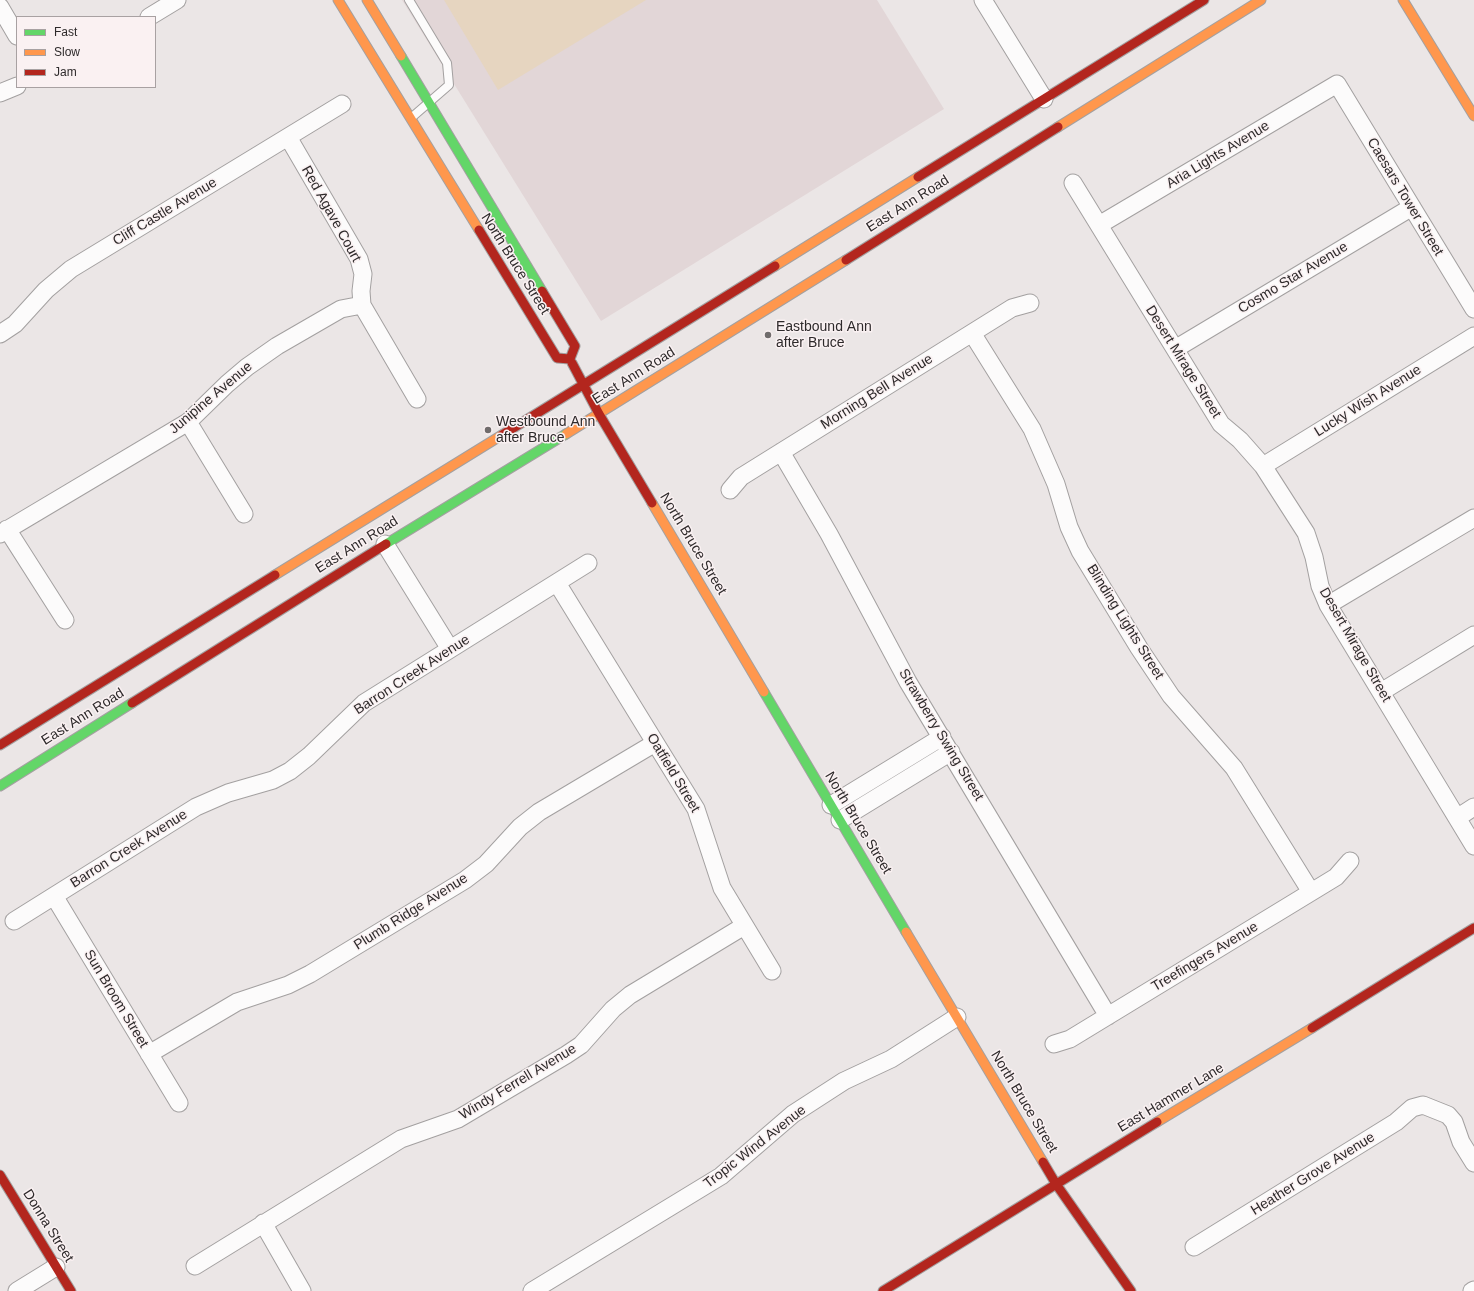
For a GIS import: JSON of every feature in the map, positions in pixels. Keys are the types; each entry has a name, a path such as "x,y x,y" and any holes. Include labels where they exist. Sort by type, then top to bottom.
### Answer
{"street":[{"path":"150,16 177,0"},
{"name":"North Bruce Street","path":"338,0 557,358 570,359 575,346 367,0"},
{"path":"983,0 1044,99"},
{"name":"East Ann Road","path":"0,745 585,385 1204,0"},
{"name":"East Ann Road","path":"0,786 385,544 600,414 1261,0"},
{"path":"1403,0 1474,116"},
{"path":"0,7 16,34"},
{"name":"Caesars Tower Street","path":"1337,84 1474,309"},
{"name":"Aria Lights Avenue","path":"1099,225 1337,84"},
{"path":"0,93 16,86"},
{"name":"Cliff Castle Avenue","path":"0,334 15,324 46,290 71,269 342,104"},
{"name":"Red Agave Court","path":"288,137 359,259 363,274 361,291 362,305 417,399"},
{"name":"Desert Mirage Street","path":"1073,184 1221,424 1240,440 1263,466 1306,533 1314,557 1320,586 1328,605 1474,846"},
{"name":"Cosmo Star Avenue","path":"1175,349 1412,207"},
{"name":"Morning Bell Avenue","path":"730,490 741,477 1012,308 1030,303"},
{"name":"Junipine Avenue","path":"4,531 166,437 188,422 242,371 277,346 341,309 362,305"},
{"name":"Blinding Lights Street","path":"972,333 1032,429 1056,484 1069,527 1080,551 1139,648 1171,696 1234,768 1311,892"},
{"name":"Lucky Wish Avenue","path":"1263,466 1474,336"},
{"name":"North Bruce Street","path":"572,363 600,414 1056,1184 1131,1291"},
{"path":"188,422 244,514"},
{"name":"Strawberry Swing Street","path":"781,452 830,534 908,682 1108,1016"},
{"path":"1328,605 1474,518"},
{"path":"4,531 65,620"},
{"path":"385,544 450,649"},
{"name":"Barron Creek Avenue","path":"14,921 196,807 228,793 273,780 290,771 309,756 364,703 588,563"},
{"name":"Oatfield Street","path":"557,583 696,809 722,888 772,971"},
{"path":"1381,692 1474,635"},
{"path":"831,805 942,738"},
{"name":"Plumb Ridge Avenue","path":"149,1054 237,1002 288,985 310,974 465,880 486,864 520,827 540,812 655,743"},
{"path":"840,820 951,752"},
{"path":"1457,818 1474,807"},
{"name":"Treefingers Avenue","path":"1054,1044 1070,1039 1336,877 1350,861"},
{"name":"Sun Broom Street","path":"54,896 178,1103"},
{"name":"Windy Ferrell Avenue","path":"195,1266 401,1139 458,1119 541,1070 581,1045 613,1009 630,995 744,926"},
{"name":"East Hammer Lane","path":"883,1291 1474,928"},
{"name":"Tropic Wind Avenue","path":"532,1291 721,1176 779,1125 844,1081 891,1059 957,1017"},
{"name":"Heather Grove Avenue","path":"1194,1247 1396,1122 1412,1108 1423,1105 1448,1115 1454,1122 1461,1142 1474,1163"},
{"name":"Donna Street","path":"0,1175 71,1291"},
{"path":"263,1223 302,1291"},
{"path":"17,1291 56,1267"}],"lane":[{"path":"409,0 447,63 449,85 411,118"},
{"path":"902,762 910,777"}],"shaded area":[{"path":"402,0 877,0 944,109 601,321"},
{"path":"444,0 646,0 498,90"}],"traffic: fast":[{"path":"401,56 542,291"},
{"path":"386,544 566,434"},
{"path":"764,692 906,932"},
{"path":"0,786 132,703"}],"traffic: slow":[{"path":"338,0 479,230"},
{"path":"367,0 401,56"},
{"path":"1058,127 1261,0"},
{"path":"1403,0 1474,116"},
{"path":"775,266 918,177"},
{"path":"566,434 846,260"},
{"path":"275,575 502,435"},
{"path":"652,503 764,692"},
{"path":"906,932 1043,1162"},
{"path":"1157,1122 1312,1028"}],"traffic: jam":[{"path":"918,177 1204,0"},
{"path":"846,260 1058,127"},
{"path":"479,230 557,358 570,359 575,346 542,291"},
{"path":"502,435 775,266"},
{"path":"572,363 599,414 652,503"},
{"path":"132,703 386,544"},
{"path":"0,745 275,575"},
{"path":"1312,1028 1474,928"},
{"path":"883,1291 1157,1122"},
{"path":"1043,1162 1056,1184 1131,1291"},
{"path":"0,1175 71,1291"}],"place":[{"name":"Eastbound Ann after Bruce","path":"768,335"},
{"name":"Westbound Ann after Bruce","path":"488,430"}]}
